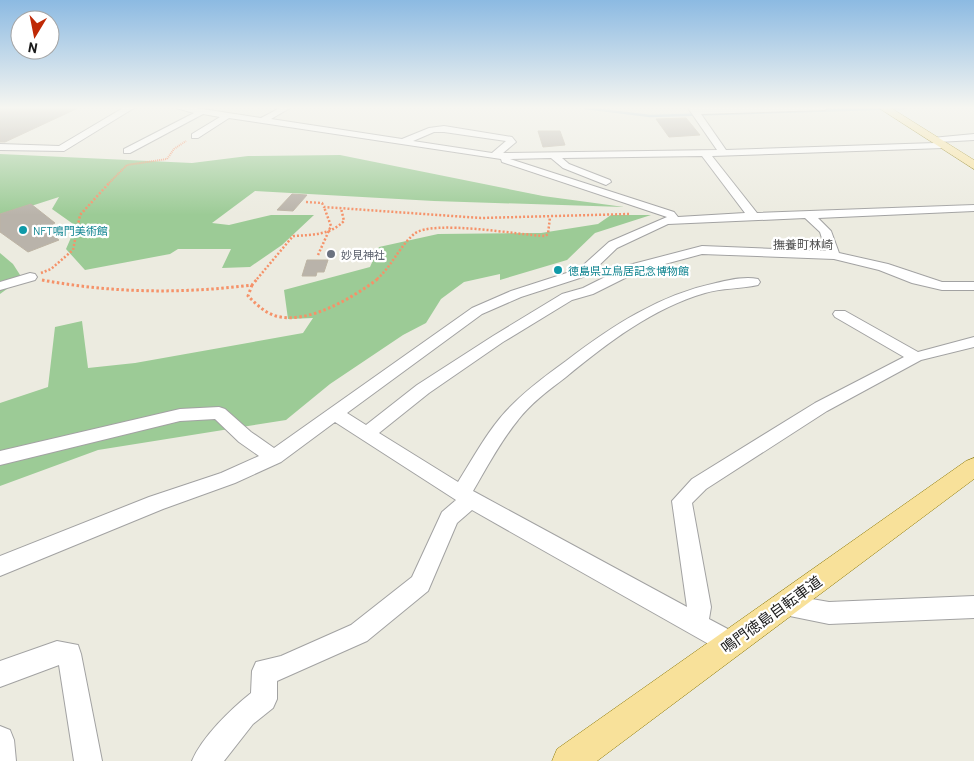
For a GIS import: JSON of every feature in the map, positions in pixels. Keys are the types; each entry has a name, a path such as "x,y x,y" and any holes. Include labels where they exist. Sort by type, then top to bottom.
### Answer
{"main road":[{"path":"941,144 974,165"},
{"name":"鳴門徳島自転車道","path":"569,761 974,467"}],"street":[{"path":"0,147 61,149 70,144"},
{"path":"126,151 141,144"},
{"path":"419,144 494,156 670,214 674,219"},
{"path":"494,156 509,144"},
{"path":"717,144 723,152"},
{"path":"494,156 723,152 906,144"},
{"path":"704,152 753,216"},
{"path":"553,155 566,166 614,185 618,196"},
{"path":"0,566 156,503 228,478 274,456 477,311 516,294 584,272 613,245 639,232 674,219 974,208"},
{"path":"808,215 825,231 834,255"},
{"path":"368,433 423,390 498,339 567,298 588,291 634,268 702,250 834,255 883,267 917,280 942,286 974,286"},
{"path":"0,286 30,277"},
{"path":"206,761 244,715 264,699 265,671 282,668 359,633 420,584 450,518 466,496 506,422 542,387 608,336 634,319 700,289 728,282 753,282"},
{"path":"840,314 916,356"},
{"path":"696,625 699,607 682,501 699,484 822,407 916,356 974,342"},
{"path":"0,458 149,424 180,414 219,413 245,437 274,456"},
{"path":"334,413 466,496 730,643"},
{"path":"783,605 829,613 974,607"},
{"path":"0,674 57,653 69,654 88,761"},
{"path":"0,740 2,761"}],"path":[{"path":"30,277 52,269 73,250 80,215 127,166 168,159 174,149 183,144"},
{"path":"306,202 322,203 332,226 318,255"},
{"path":"324,207 481,218 636,214"},
{"path":"341,208 344,221 328,233 293,236 252,285 248,296 262,309 278,317 300,317 340,303 380,277 410,238 420,231 453,228 544,236 548,234 550,217"},
{"path":"30,277 89,288 139,293 194,292 252,285"}],"green space":[{"path":"0,154 192,163 248,156 340,155 543,196 624,207 434,201 255,191 212,223 229,225 271,215 314,215 282,245 250,267 222,268 231,249 178,249 170,254 85,270 66,249 76,226 52,209 59,197 0,216"},
{"path":"611,215 651,215 595,233 567,260 500,280 500,274 464,282 441,299 426,323 403,335 330,384 286,420 98,450 0,486 0,403 48,387 55,327 82,321 88,368 135,363 303,333 313,318 288,319 284,290 370,267 379,247 438,234 541,233 598,224"},
{"path":"0,253 13,264 22,278 0,294"}],"building":[{"path":"542,144 565,145 543,147"},
{"path":"292,194 307,195 293,211 277,210"},
{"name":"NFT鳴門美術館","path":"31,204 55,223 44,229 59,240 28,252 0,232 0,214"},
{"path":"307,260 328,260 324,272 317,272 316,276 302,276"}],"place":[{"name":"NFT鳴門美術館","path":"23,230"},
{"name":"妙見神社","path":"331,254"},
{"name":"徳島県立鳥居記念博物館","path":"558,270"}],"district":[{"name":"撫養町林崎","path":"803,244"}]}
